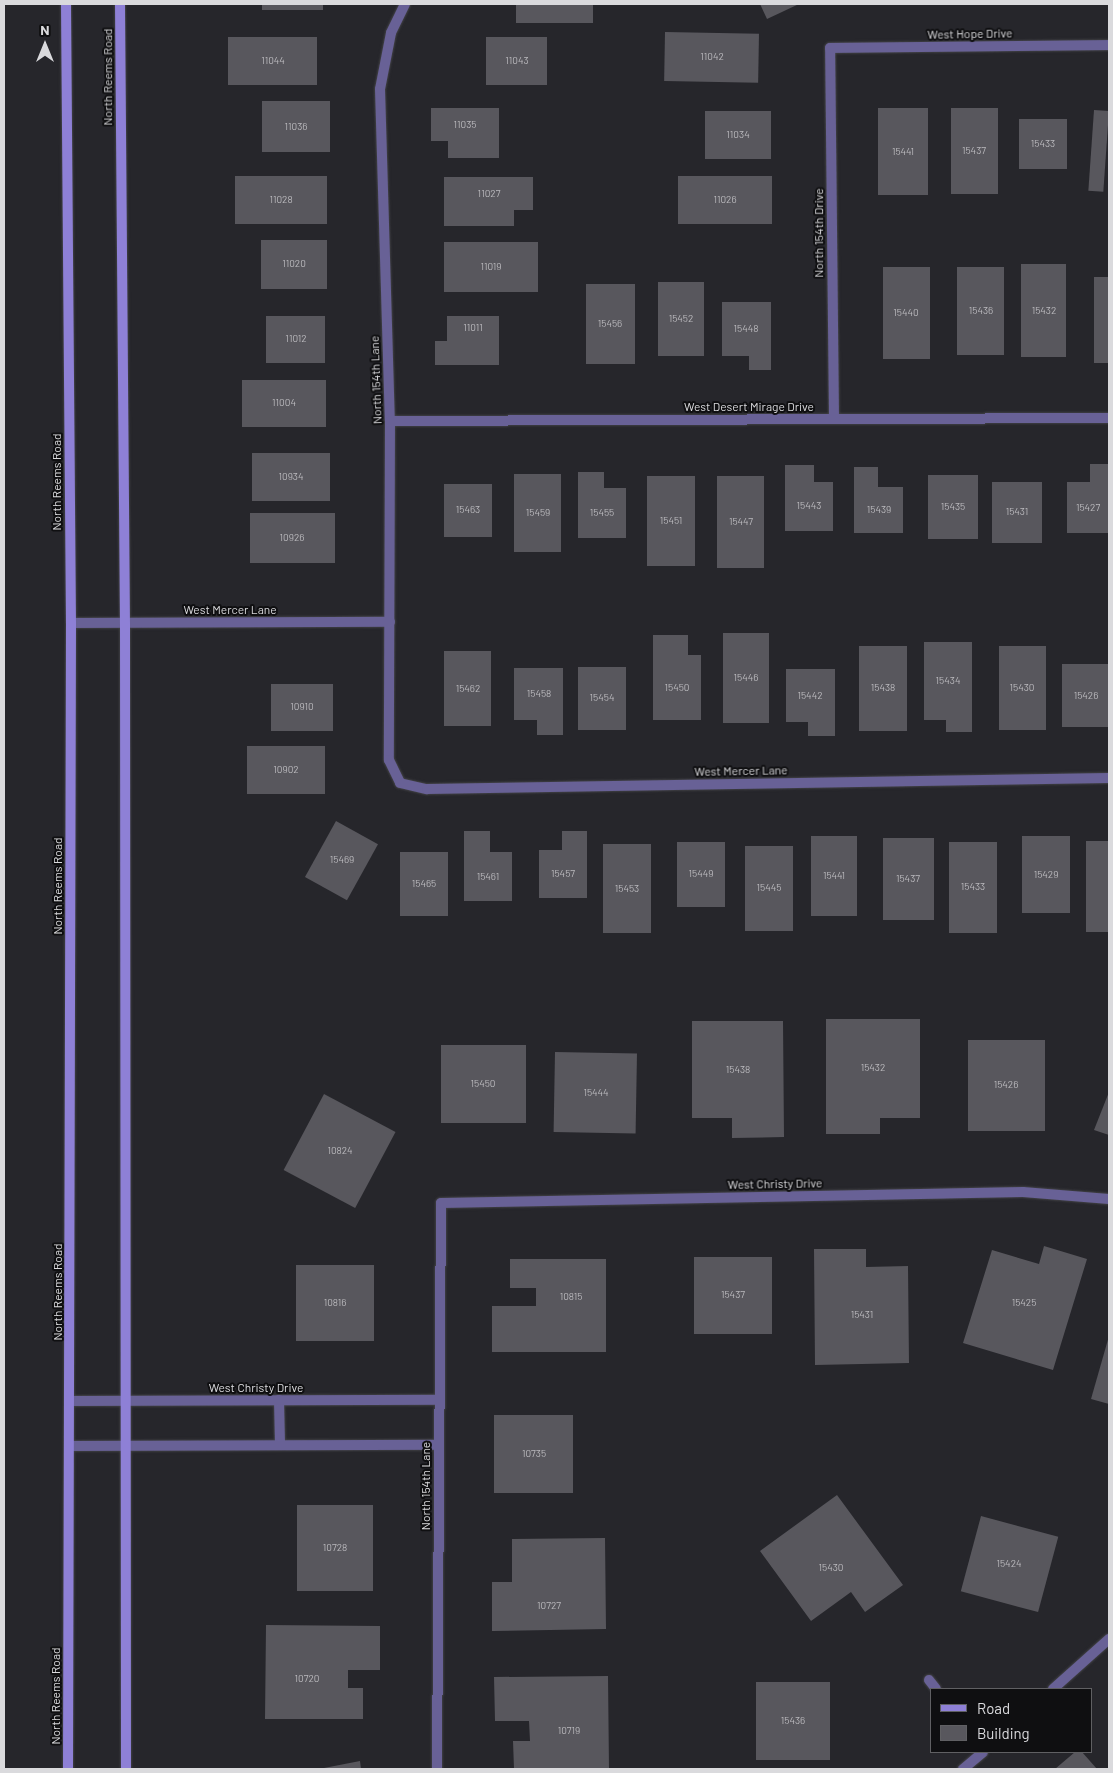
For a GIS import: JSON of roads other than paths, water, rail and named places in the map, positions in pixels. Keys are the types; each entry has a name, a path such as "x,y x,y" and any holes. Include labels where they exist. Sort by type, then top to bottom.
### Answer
{"main road":[{"name":"North Reems Road","path":"66,4 70,622 71,1401 68,1769"},
{"name":"North Reems Road","path":"120,4 125,624 126,1769"}],"street":[{"name":"North 154th Lane","path":"388,760 390,422 380,89 391,34 405,4"},
{"name":"West Hope Drive","path":"830,48 1109,45"},
{"name":"North 154th Drive","path":"830,48 834,419"},
{"name":"West Desert Mirage Drive","path":"390,422 1109,418"},
{"name":"West Mercer Lane","path":"70,622 125,624 390,622"},
{"name":"West Mercer Lane","path":"388,760 400,783 427,788 1109,778"},
{"name":"West Christy Drive","path":"441,1203 1023,1192 1109,1199"},
{"name":"North 154th Lane","path":"438,1769 438,1444 441,1203"},
{"path":"279,1400 280,1445"},
{"name":"West Christy Drive","path":"71,1401 440,1400"},
{"path":"71,1446 438,1444"},
{"path":"1054,1688 1109,1638"},
{"path":"929,1680 935,1688"},
{"path":"962,1769 982,1753"}]}
